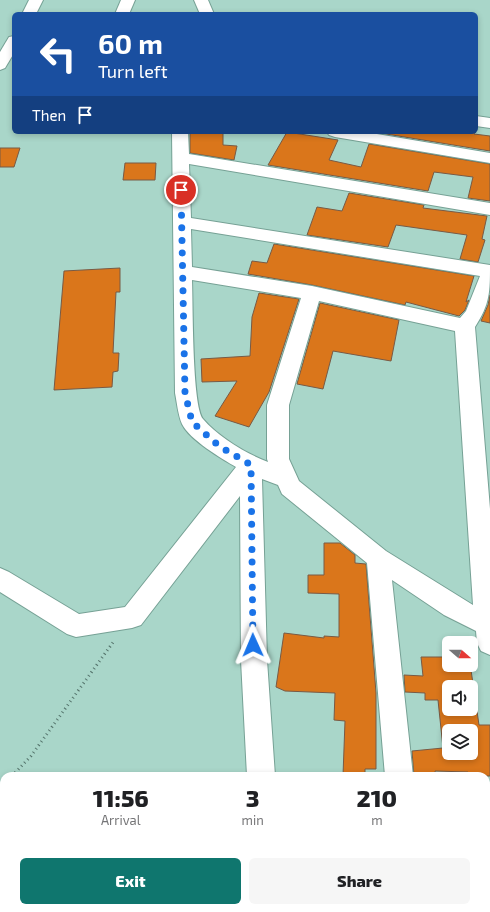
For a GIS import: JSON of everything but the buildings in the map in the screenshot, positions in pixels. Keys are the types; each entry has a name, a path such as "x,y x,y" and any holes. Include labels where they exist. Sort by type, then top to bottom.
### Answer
{"street":[{"path":"30,12 36,0"},
{"path":"123,12 128,0"},
{"path":"201,0 206,12"},
{"path":"0,65 12,44"},
{"path":"0,73 12,72"},
{"path":"478,121 490,123"},
{"path":"180,134 181,222 184,272 185,393 192,422 219,446 251,465 286,479"},
{"path":"347,134 490,158"},
{"path":"181,158 490,209"},
{"path":"181,222 490,272 477,317 489,631"},
{"path":"184,272 477,317"},
{"path":"312,292 278,405 278,459 290,488 378,558 489,631"},
{"path":"0,579 76,626 132,617 251,465"},
{"path":"251,465 254,660 261,772"},
{"path":"378,558 399,772"}],"path":[{"path":"16,772 31,756 132,617"}],"route":[{"path":"181,190 184,272 185,393 192,422 219,446 251,465 253,645"}]}
